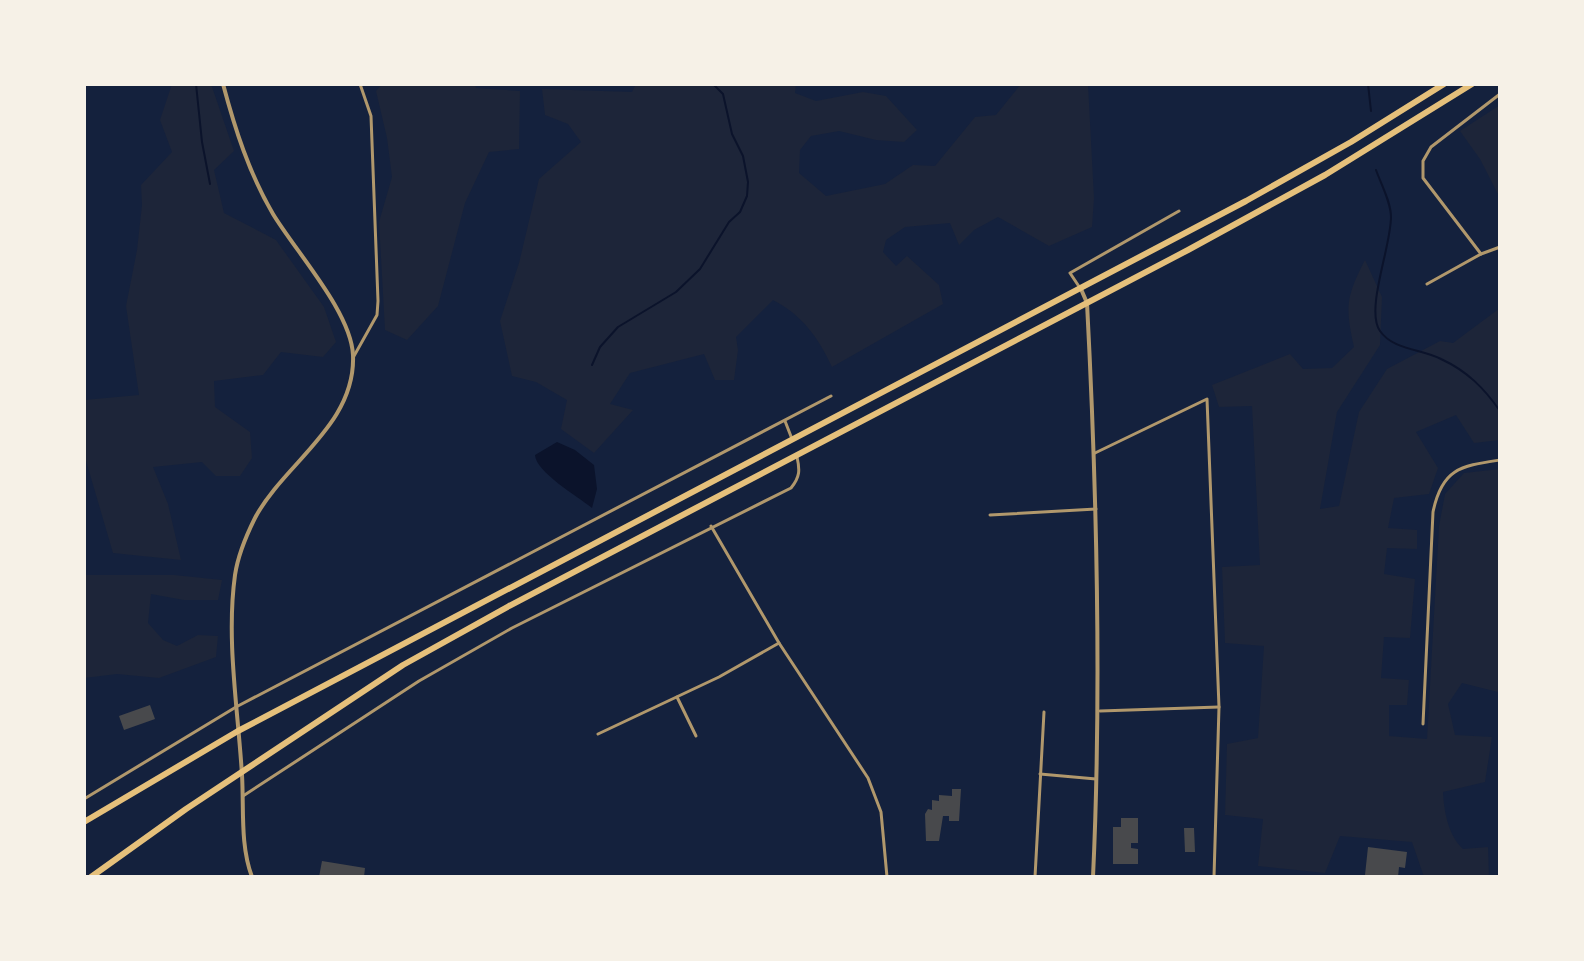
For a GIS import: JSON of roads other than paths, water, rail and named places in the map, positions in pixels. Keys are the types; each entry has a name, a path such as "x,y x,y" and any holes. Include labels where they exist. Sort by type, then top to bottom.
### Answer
{"highway":[{"path":"84,822 238,731 1246,201 1351,142 1444,84"},
{"path":"91,877 241,772 403,665 523,598 1325,175 1472,84"}],"street":[{"path":"223,84 259,187 281,226 339,312 351,342 353,358 351,376 336,414 320,438 268,497 241,549 235,575 236,707 244,838 252,877"},
{"path":"353,358 377,315 378,301 371,116 360,84"},
{"path":"1481,254 1428,187 1422,170 1431,147 1500,94"},
{"path":"1093,877 1100,711 1095,453 1087,303 1070,273 1179,211"},
{"path":"1427,284 1500,247"},
{"path":"84,799 236,707 831,396"},
{"path":"1095,453 1207,399 1219,707 1214,877"},
{"path":"785,421 792,439"},
{"path":"243,796 419,681 512,628 791,488 798,480 800,469 797,456"},
{"path":"1423,724 1436,494 1447,477 1462,466 1500,460"},
{"path":"990,515 1096,509"},
{"path":"711,526 779,643 868,778 881,812 887,877"},
{"path":"598,734 719,677 779,643"},
{"path":"677,697 696,736"},
{"path":"1100,711 1219,707"},
{"path":"1035,877 1044,712"},
{"path":"1040,774 1098,779"}],"waterway":[{"path":"196,84 210,184"},
{"path":"592,365 600,347 618,327 676,292 700,269 729,222 740,212 747,196 743,156 732,134 723,94 713,84"},
{"path":"1368,84 1371,111"},
{"path":"1376,170 1391,211 1375,309 1380,331 1392,342 1459,369 1481,388 1500,411"}]}
